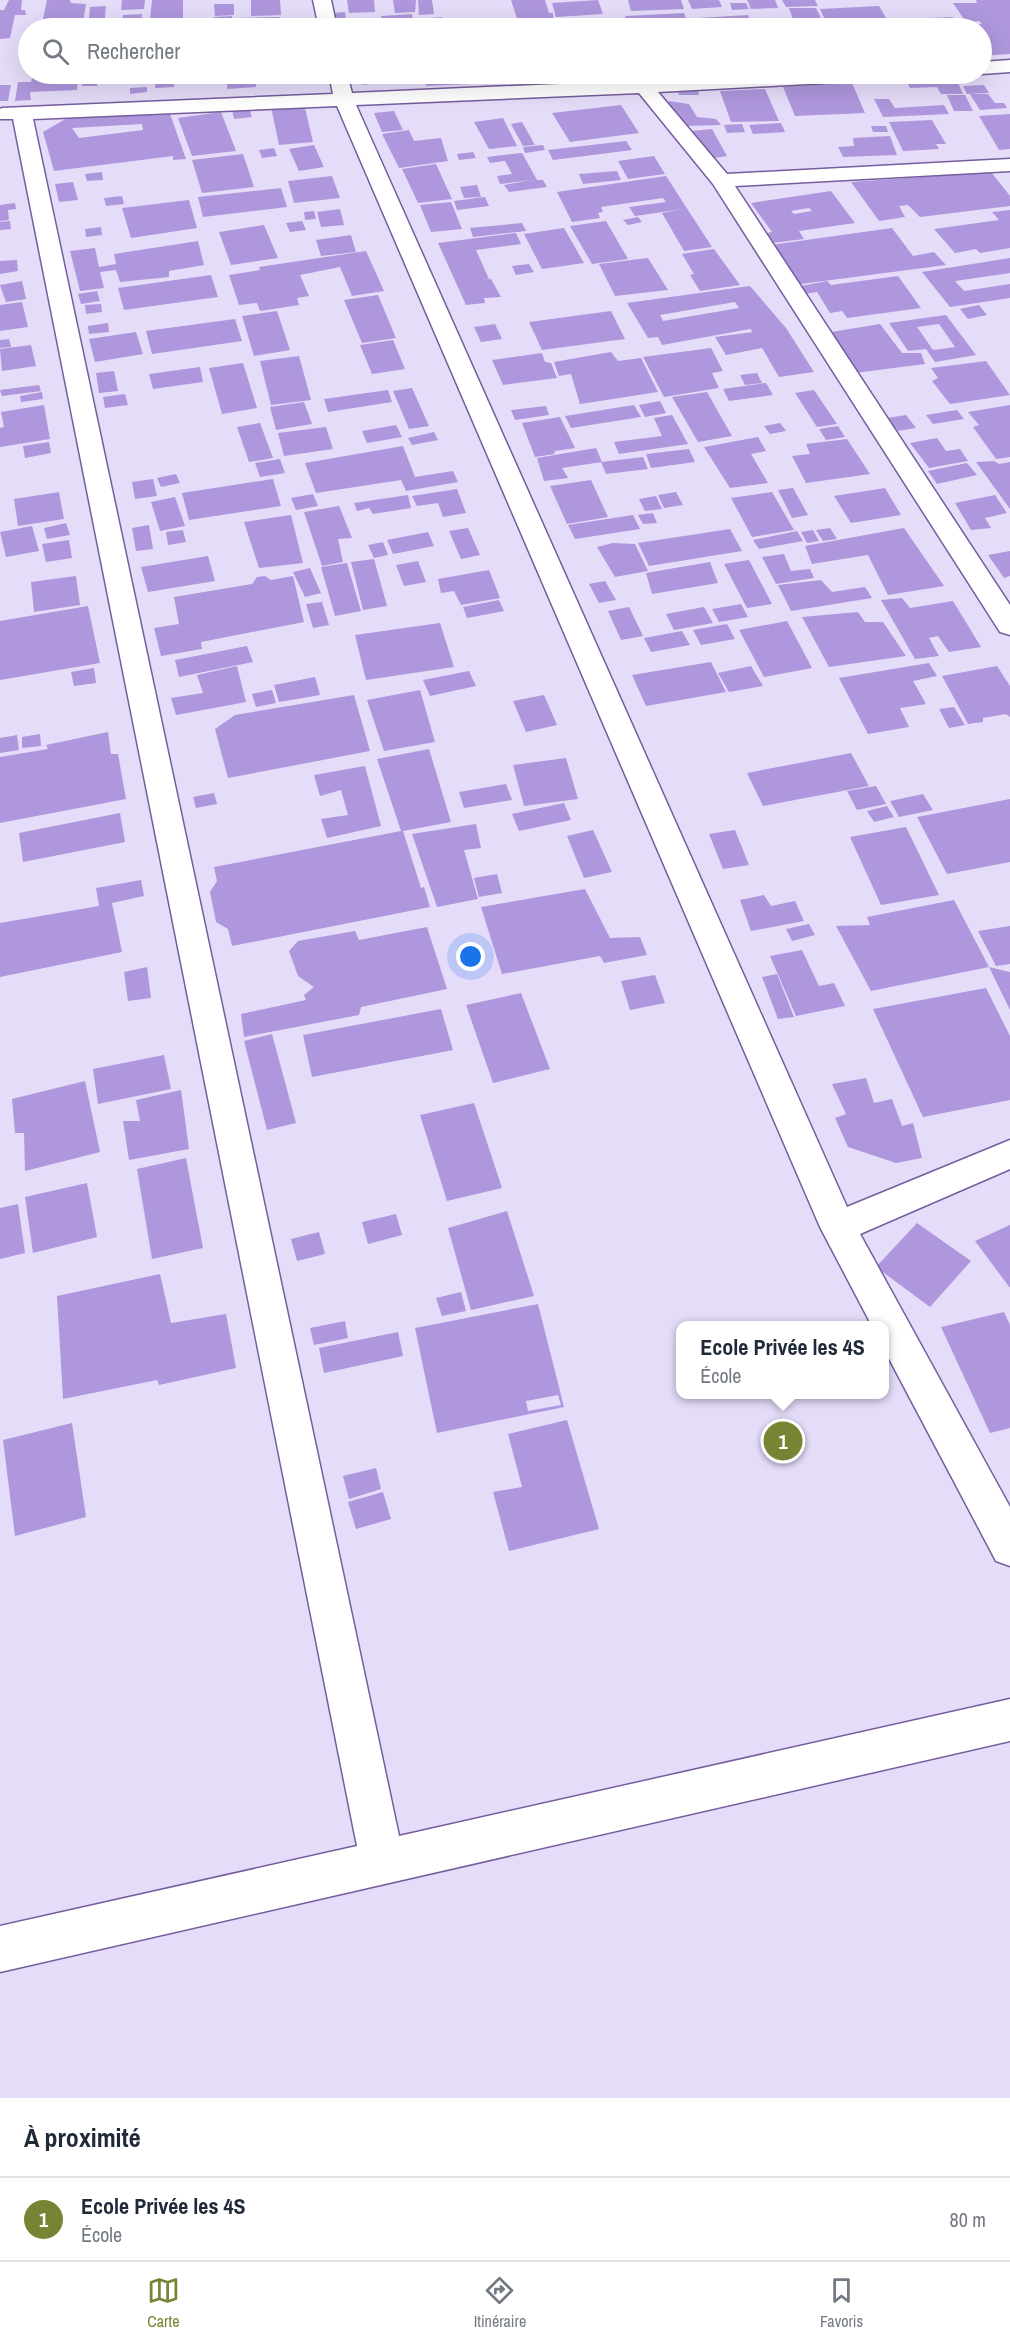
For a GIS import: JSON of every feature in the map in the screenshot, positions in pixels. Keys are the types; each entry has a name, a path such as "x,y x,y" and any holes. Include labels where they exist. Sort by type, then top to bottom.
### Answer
{"street":[{"path":"322,0 326,18"},
{"path":"992,67 1010,66"},
{"path":"382,1862 11,113 341,87 644,87 699,84"},
{"path":"341,87 837,1227 888,1321"},
{"path":"644,87 721,182 1010,626"},
{"path":"721,182 1010,165"},
{"path":"837,1227 1010,1154"},
{"path":"889,1323 1010,1547"},
{"path":"0,1949 1010,1720"}],"building":[{"path":"9,0 22,0 21,10 25,10 26,15 15,15 10,38 0,39 0,10 4,10"},
{"path":"47,0 70,0 71,3 86,4 84,18 43,18"},
{"path":"122,0 145,0 144,9 121,10"},
{"path":"152,0 183,0 183,18 150,18"},
{"path":"251,0 280,0 281,15 251,16"},
{"path":"347,0 374,0 375,12 349,13"},
{"path":"393,0 416,0 415,12 395,13"},
{"path":"418,0 432,0 434,14 419,15"},
{"path":"511,0 545,0 549,13 553,13 553,18 517,18"},
{"path":"598,0 603,14 556,17 552,3"},
{"path":"628,0 681,0 684,9 631,11"},
{"path":"688,0 719,0 722,7 692,9"},
{"path":"747,0 775,0 778,8 751,9"},
{"path":"782,0 815,0 818,6 786,7"},
{"path":"976,0 1010,0 1010,54 992,55 992,18 963,18 953,3 977,3"},
{"path":"730,3 746,3 749,9 732,10"},
{"path":"214,4 234,4 234,15 215,16"},
{"path":"106,6 105,18 89,18 90,7"},
{"path":"879,6 886,18 824,18 820,9"},
{"path":"789,8 816,8 821,18 792,18"},
{"path":"345,12 346,18 335,18 334,13"},
{"path":"684,13 686,18 626,18 625,16"},
{"path":"142,14 142,18 123,18 123,15"},
{"path":"412,14 412,18 381,18 381,16"},
{"path":"748,15 749,18 698,18"},
{"path":"232,16 232,18 214,18"},
{"path":"280,17 280,18 232,18"},
{"path":"18,82 18,84 77,84 77,90 30,92 31,100 15,101"},
{"path":"82,84 97,84 97,86 82,86"},
{"path":"155,84 174,84 174,87 155,88"},
{"path":"227,84 256,84 256,87 227,89"},
{"path":"426,84 469,84 426,86"},
{"path":"852,84 865,113 795,116 783,87"},
{"path":"908,84 959,84 963,94 941,94 937,87 910,88"},
{"path":"0,85 11,85 8,101 0,101"},
{"path":"984,85 989,93 967,94 963,86"},
{"path":"147,87 147,92 130,94 130,88"},
{"path":"765,89 779,121 731,122 720,91"},
{"path":"698,90 699,95 679,95 678,91"},
{"path":"970,94 988,94 995,103 1004,103 1007,108 980,110"},
{"path":"947,95 965,95 973,111 954,111"},
{"path":"874,99 889,99 895,108 944,105 949,114 883,117"},
{"path":"668,101 689,104 697,117 716,119 721,125 684,126"},
{"path":"304,104 313,142 279,145 271,107"},
{"path":"621,105 639,133 570,142 552,113"},
{"path":"249,108 252,117 234,119 232,110"},
{"path":"394,111 403,130 382,132 374,113"},
{"path":"221,112 236,151 192,156 178,118"},
{"path":"170,114 186,159 173,160 173,156 54,171 43,132 69,117","holes":["142,124 143,130 79,138 72,128"]},
{"path":"1010,114 1010,149 999,150 979,116"},
{"path":"503,118 517,146 489,149 474,122"},
{"path":"932,120 946,144 936,144 939,149 903,151 889,122"},
{"path":"522,122 535,145 523,146 511,124"},
{"path":"781,123 785,132 753,134 749,125"},
{"path":"742,124 745,132 727,133 724,125"},
{"path":"871,126 886,126 888,132 873,132"},
{"path":"712,129 727,156 708,159 691,131"},
{"path":"409,130 414,141 441,138 448,161 399,168 382,134"},
{"path":"890,136 897,155 843,157 838,147 854,146 853,138"},
{"path":"626,141 632,150 553,160 548,150"},
{"path":"314,145 324,167 299,171 289,149"},
{"path":"543,145 545,150 525,153 523,147"},
{"path":"274,148 277,156 262,158 259,150"},
{"path":"473,152 476,158 459,160 457,154"},
{"path":"522,153 537,180 543,180 547,187 509,192 504,185 531,180 500,184 497,176 512,174 505,161 490,163 487,157"},
{"path":"243,154 254,187 202,193 192,160"},
{"path":"654,156 665,174 628,179 618,161"},
{"path":"436,164 452,199 418,203 402,169"},
{"path":"617,171 621,180 583,184 579,174"},
{"path":"102,172 103,180 87,181 85,174"},
{"path":"991,172 1010,196 1010,206 920,217 908,205 899,206 905,217 879,221 851,182"},
{"path":"332,176 340,198 294,203 288,181"},
{"path":"666,176 712,247 684,251 662,213 683,209 635,216 629,207 666,202 663,198 601,207 603,212 598,213 600,218 572,222 557,192"},
{"path":"73,182 78,200 59,202 55,184"},
{"path":"477,185 481,197 464,198 460,187"},
{"path":"281,188 287,207 203,217 198,197"},
{"path":"831,191 855,223 799,231 804,239 764,244 758,235 772,232 751,203","holes":["809,208 812,211 794,214 791,211"]},
{"path":"122,196 124,204 106,206 104,198"},
{"path":"485,197 489,206 457,210 454,201"},
{"path":"189,200 197,228 131,238 122,208"},
{"path":"451,202 462,229 431,232 420,205"},
{"path":"15,203 16,209 8,210 9,220 0,221 0,205"},
{"path":"340,209 344,225 321,227 317,212"},
{"path":"1010,210 1010,248 980,253 976,249 955,253 934,229 999,220 992,212"},
{"path":"314,211 316,219 305,220 304,212"},
{"path":"638,217 642,222 628,225 623,220"},
{"path":"10,221 11,229 0,230 0,222"},
{"path":"302,221 306,230 290,232 286,223"},
{"path":"606,221 628,259 592,264 570,226"},
{"path":"522,223 526,231 473,237 470,228"},
{"path":"264,225 278,258 231,265 219,232"},
{"path":"101,227 102,235 86,237 85,229"},
{"path":"564,228 584,263 542,269 524,234"},
{"path":"892,228 913,256 934,252 946,265 793,285 771,245"},
{"path":"516,233 521,244 476,250 489,279 475,281 491,279 501,297 484,298 485,303 466,305 438,243"},
{"path":"351,235 356,252 321,256 316,240"},
{"path":"198,241 204,265 169,271 169,277 120,282 116,270 100,272 104,288 80,291 70,251 95,248 99,267 116,264 114,254"},
{"path":"714,249 740,285 700,291 690,275 694,274 682,254"},
{"path":"366,251 384,291 352,296 340,267 300,275 309,296 297,298 299,305 260,311 257,303 239,305 229,275 260,270 259,267"},
{"path":"648,258 668,290 615,296 599,264"},
{"path":"1010,258 1010,273 955,281 964,291 1010,284 1010,298 950,307 922,272"},
{"path":"17,260 18,271 0,274 0,261"},
{"path":"529,264 534,272 516,275 512,266"},
{"path":"211,275 218,297 124,310 118,288"},
{"path":"898,276 921,308 847,318 842,311 830,313 817,292 800,295 796,287 827,281 831,285"},
{"path":"22,281 26,299 6,302 0,285"},
{"path":"750,286 786,328 814,372 779,377 762,348 726,355 715,337 753,332 750,329 662,345 658,337 648,338 627,303","holes":["735,302 739,308 663,321 660,315"]},
{"path":"97,291 100,301 81,304 78,294"},
{"path":"378,295 396,338 362,343 344,300"},
{"path":"22,302 28,327 0,331 0,305"},
{"path":"101,304 102,312 86,314 85,305"},
{"path":"979,305 987,315 968,319 960,309"},
{"path":"277,311 290,350 254,356 242,316"},
{"path":"611,311 625,339 542,350 529,322"},
{"path":"946,315 976,355 935,362 926,349 908,351 889,323","holes":["939,324 955,347 933,350 917,327"]},
{"path":"235,319 242,341 152,354 146,331"},
{"path":"108,323 109,332 89,334 88,326"},
{"path":"495,324 502,339 481,342 474,327"},
{"path":"880,324 902,353 921,353 925,364 847,374 819,334"},
{"path":"136,332 143,354 95,362 89,339"},
{"path":"9,339 11,347 0,348 0,340"},
{"path":"393,340 405,369 372,374 360,345"},
{"path":"31,345 36,366 2,371 0,349"},
{"path":"711,348 723,371 712,373 719,388 664,397 643,357"},
{"path":"611,352 618,361 641,358 658,392 580,404 571,374 559,376 554,362"},
{"path":"542,353 545,362 551,363 557,378 503,385 492,360"},
{"path":"299,356 311,400 271,405 260,361"},
{"path":"986,361 1010,395 950,404 932,381 938,378 931,368"},
{"path":"243,363 257,408 222,414 209,368"},
{"path":"200,367 203,382 153,389 149,374"},
{"path":"114,371 118,391 99,393 96,373"},
{"path":"757,373 762,383 745,385 740,375"},
{"path":"766,383 773,395 729,401 723,389"},
{"path":"39,385 41,391 2,396 0,390"},
{"path":"412,388 429,426 409,429 393,391"},
{"path":"388,390 392,402 328,412 324,399"},
{"path":"814,390 837,424 817,427 795,393"},
{"path":"42,392 43,399 21,402 20,396"},
{"path":"707,392 732,436 698,442 672,397"},
{"path":"125,394 128,405 105,408 103,397"},
{"path":"660,401 666,413 645,417 639,405"},
{"path":"304,402 312,424 276,430 270,407"},
{"path":"44,405 50,439 0,447 0,428 4,427 1,412"},
{"path":"634,405 641,417 571,428 565,416"},
{"path":"1010,405 1010,457 996,459 973,427 979,425 968,412"},
{"path":"546,406 549,415 515,420 511,410"},
{"path":"957,410 964,419 933,424 926,415"},
{"path":"672,415 688,444 619,454 614,442 662,436 654,418"},
{"path":"906,415 916,428 898,431 887,418"},
{"path":"560,417 575,448 535,457 522,423"},
{"path":"260,423 273,458 249,462 237,427"},
{"path":"780,423 786,431 770,434 764,426"},
{"path":"396,425 402,437 367,443 362,431"},
{"path":"838,426 845,437 826,440 819,429"},
{"path":"326,427 333,449 284,456 278,433"},
{"path":"434,432 438,440 412,445 408,438"},
{"path":"758,437 766,451 751,454 768,483 730,488 704,447"},
{"path":"937,438 946,451 960,449 968,461 929,468 910,443"},
{"path":"847,439 870,474 806,483 792,456 810,454 806,444"},
{"path":"49,442 51,453 25,458 23,446"},
{"path":"403,446 415,477 453,471 458,482 406,491 401,480 316,493 305,463"},
{"path":"596,448 602,462 562,468 568,478 544,481 537,458"},
{"path":"689,449 695,462 651,468 646,454"},
{"path":"643,457 648,469 606,474 601,462"},
{"path":"280,459 285,473 260,477 255,463"},
{"path":"994,461 999,464 1010,462 1010,509 976,462"},
{"path":"967,463 977,475 937,484 928,471"},
{"path":"176,474 180,483 161,487 157,478"},
{"path":"153,479 157,496 135,499 132,482"},
{"path":"273,479 281,506 189,520 182,493"},
{"path":"591,480 608,517 567,524 550,486"},
{"path":"793,488 808,515 792,518 778,490"},
{"path":"885,488 901,515 851,523 834,496"},
{"path":"457,489 466,513 443,517 438,503 417,506 412,496"},
{"path":"59,492 64,519 18,526 14,499"},
{"path":"676,492 683,505 664,508 658,495"},
{"path":"772,492 794,530 752,537 731,498"},
{"path":"313,494 318,506 296,510 291,498"},
{"path":"408,495 411,508 373,514 369,508 357,511 354,503"},
{"path":"995,495 1007,513 985,518 991,528 971,530 955,503"},
{"path":"656,496 662,509 645,511 639,499"},
{"path":"175,497 185,526 160,531 151,502"},
{"path":"339,506 352,538 338,539 343,562 322,566 304,512"},
{"path":"653,513 657,523 643,524 638,515"},
{"path":"291,515 303,563 259,568 244,522"},
{"path":"633,515 640,529 575,539 568,525"},
{"path":"66,523 70,535 47,539 44,528"},
{"path":"149,525 153,549 136,551 132,528"},
{"path":"32,526 39,551 6,557 0,532"},
{"path":"468,528 480,555 461,559 449,531"},
{"path":"830,528 837,539 823,541 816,530"},
{"path":"904,528 944,586 888,595 868,555 812,564 805,546"},
{"path":"730,529 742,551 649,566 638,543"},
{"path":"183,530 186,542 168,545 166,532"},
{"path":"813,530 819,541 807,543 801,532"},
{"path":"797,531 803,541 759,549 753,540"},
{"path":"428,532 434,546 393,554 387,540"},
{"path":"69,540 72,558 46,562 42,544"},
{"path":"383,542 388,555 374,558 368,545"},
{"path":"613,543 635,544 648,571 615,577 597,547"},
{"path":"1010,551 1010,576 1004,578 988,555"},
{"path":"784,554 791,571 810,569 814,578 776,584 762,557"},
{"path":"208,556 215,581 148,592 141,567"},
{"path":"374,559 387,606 363,610 351,562"},
{"path":"749,560 772,604 747,608 724,564"},
{"path":"418,561 426,582 404,586 396,565"},
{"path":"710,562 718,583 652,594 646,573"},
{"path":"347,563 361,611 335,616 321,567"},
{"path":"310,568 321,593 305,597 293,572"},
{"path":"489,570 500,598 461,605 454,591 441,593 438,579"},
{"path":"76,576 80,605 34,612 31,582"},
{"path":"265,576 271,580 293,576 304,622 201,642 202,649 161,656 154,628 179,624 174,597 252,584 257,577"},
{"path":"821,580 832,592 865,587 872,598 791,611 778,585"},
{"path":"605,581 616,600 599,603 589,584"},
{"path":"902,598 910,608 953,601 981,647 949,652 938,636 929,638 939,656 915,659 881,600"},
{"path":"499,600 504,611 467,618 463,607"},
{"path":"322,602 329,625 313,628 306,604"},
{"path":"741,604 748,617 719,622 712,609"},
{"path":"88,606 100,663 0,680 0,621"},
{"path":"629,607 643,636 621,640 608,611"},
{"path":"704,607 713,623 674,630 666,614"},
{"path":"858,612 865,622 883,622 906,656 829,667 802,617"},
{"path":"787,621 812,668 764,677 739,630"},
{"path":"440,623 454,667 366,680 355,635"},
{"path":"727,624 735,639 701,645 693,630"},
{"path":"682,631 690,645 651,652 644,638"},
{"path":"247,646 253,662 179,677 175,660"},
{"path":"711,662 726,692 646,706 632,675"},
{"path":"929,663 937,676 913,681 926,704 900,708 909,727 868,734 839,678"},
{"path":"237,666 246,702 176,715 171,698 203,693 197,675"},
{"path":"751,666 763,686 729,692 718,673"},
{"path":"997,666 1010,686 1010,717 1006,714 983,718 983,722 968,724 942,676"},
{"path":"94,668 96,683 74,686 71,672"},
{"path":"469,671 476,686 430,696 423,680"},
{"path":"315,677 320,695 279,702 274,685"},
{"path":"272,690 276,703 256,707 252,694"},
{"path":"420,690 435,742 384,751 367,700"},
{"path":"354,695 370,751 228,778 215,729 235,715"},
{"path":"544,695 557,725 526,732 513,701"},
{"path":"954,707 965,725 949,728 939,709"},
{"path":"108,732 111,754 118,754 126,799 0,823 0,757 48,749 46,745"},
{"path":"40,734 41,746 22,748 22,737"},
{"path":"17,735 19,750 0,753 0,738"},
{"path":"429,749 451,822 403,831 421,888 424,887 430,907 232,946 228,929 216,922 210,892 217,881 214,867 401,831 377,759"},
{"path":"851,753 869,786 763,806 747,773"},
{"path":"566,758 578,799 524,806 513,765"},
{"path":"365,766 381,826 327,838 321,819 348,815 341,790 320,796 314,775"},
{"path":"506,784 512,800 464,808 459,792"},
{"path":"876,786 886,804 857,810 847,791"},
{"path":"214,793 217,804 196,808 193,797"},
{"path":"923,794 933,810 899,817 890,801"},
{"path":"1010,799 1010,862 947,874 917,817"},
{"path":"564,803 571,820 519,831 512,814"},
{"path":"887,806 894,817 874,822 867,811"},
{"path":"120,813 125,842 23,862 19,833"},
{"path":"476,824 481,848 464,850 478,899 437,907 412,834"},
{"path":"906,827 939,895 881,905 850,837"},
{"path":"593,830 612,872 584,878 567,836"},
{"path":"735,830 749,865 723,869 709,834"},
{"path":"497,874 502,893 479,897 474,878"},
{"path":"141,880 144,896 112,903 122,952 0,977 0,923 99,906 96,888"},
{"path":"585,889 610,938 640,937 647,955 604,963 600,956 502,974 481,907"},
{"path":"764,895 771,906 795,901 804,921 751,931 740,900"},
{"path":"954,900 989,967 871,991 836,926 870,925 867,917"},
{"path":"809,924 815,935 792,941 786,929"},
{"path":"1010,926 1010,964 996,966 978,931"},
{"path":"427,927 447,989 361,1007 359,1015 244,1037 241,1014 306,1000 304,995 314,987 298,976 289,951 298,941 355,931 359,940"},
{"path":"802,950 819,986 834,983 845,1006 796,1016 770,956"},
{"path":"147,967 151,998 128,1001 124,972"},
{"path":"989,967 1010,972 1010,1010"},
{"path":"777,974 794,1017 778,1019 762,977"},
{"path":"655,975 665,1003 630,1010 621,981"},
{"path":"986,988 1010,1036 1010,1100 923,1117 873,1009"},
{"path":"521,993 550,1069 493,1083 466,1005"},
{"path":"441,1009 453,1050 312,1077 303,1035"},
{"path":"272,1034 296,1123 267,1130 244,1041"},
{"path":"164,1055 171,1089 98,1104 93,1069"},
{"path":"866,1078 874,1103 892,1099 902,1126 913,1123 922,1158 896,1163 848,1147 835,1118 846,1114 832,1084"},
{"path":"85,1081 100,1152 25,1171 24,1133 15,1133 12,1099"},
{"path":"181,1090 189,1149 129,1160 123,1121 140,1121 136,1100"},
{"path":"474,1103 502,1188 447,1201 420,1115"},
{"path":"186,1158 203,1248 152,1259 137,1169"},
{"path":"87,1183 97,1237 33,1253 25,1197"},
{"path":"18,1204 25,1253 0,1259 0,1208"},
{"path":"507,1211 534,1296 471,1310 448,1228"},
{"path":"396,1214 402,1235 368,1244 362,1222"},
{"path":"917,1223 971,1261 930,1307 876,1267"},
{"path":"1010,1225 1010,1288 975,1241"},
{"path":"319,1232 325,1254 297,1261 291,1239"},
{"path":"160,1274 171,1323 226,1314 236,1368 159,1385 157,1380 63,1399 57,1296"},
{"path":"461,1292 466,1311 442,1316 436,1298"},
{"path":"538,1304 564,1407 437,1433 415,1328","holes":["558,1395 561,1405 528,1411 526,1401"]},
{"path":"1004,1312 1010,1325 1010,1428 990,1433 941,1327"},
{"path":"345,1321 348,1338 314,1345 310,1328"},
{"path":"398,1332 403,1356 324,1373 319,1348"},
{"path":"567,1420 599,1529 509,1551 493,1492 522,1487 508,1434"},
{"path":"72,1423 86,1517 15,1536 3,1440"},
{"path":"376,1468 381,1489 349,1499 343,1476"},
{"path":"383,1492 391,1519 356,1529 348,1502"}],"place":[{"name":"Ecole Privée les 4S","path":"783,1441"}]}
